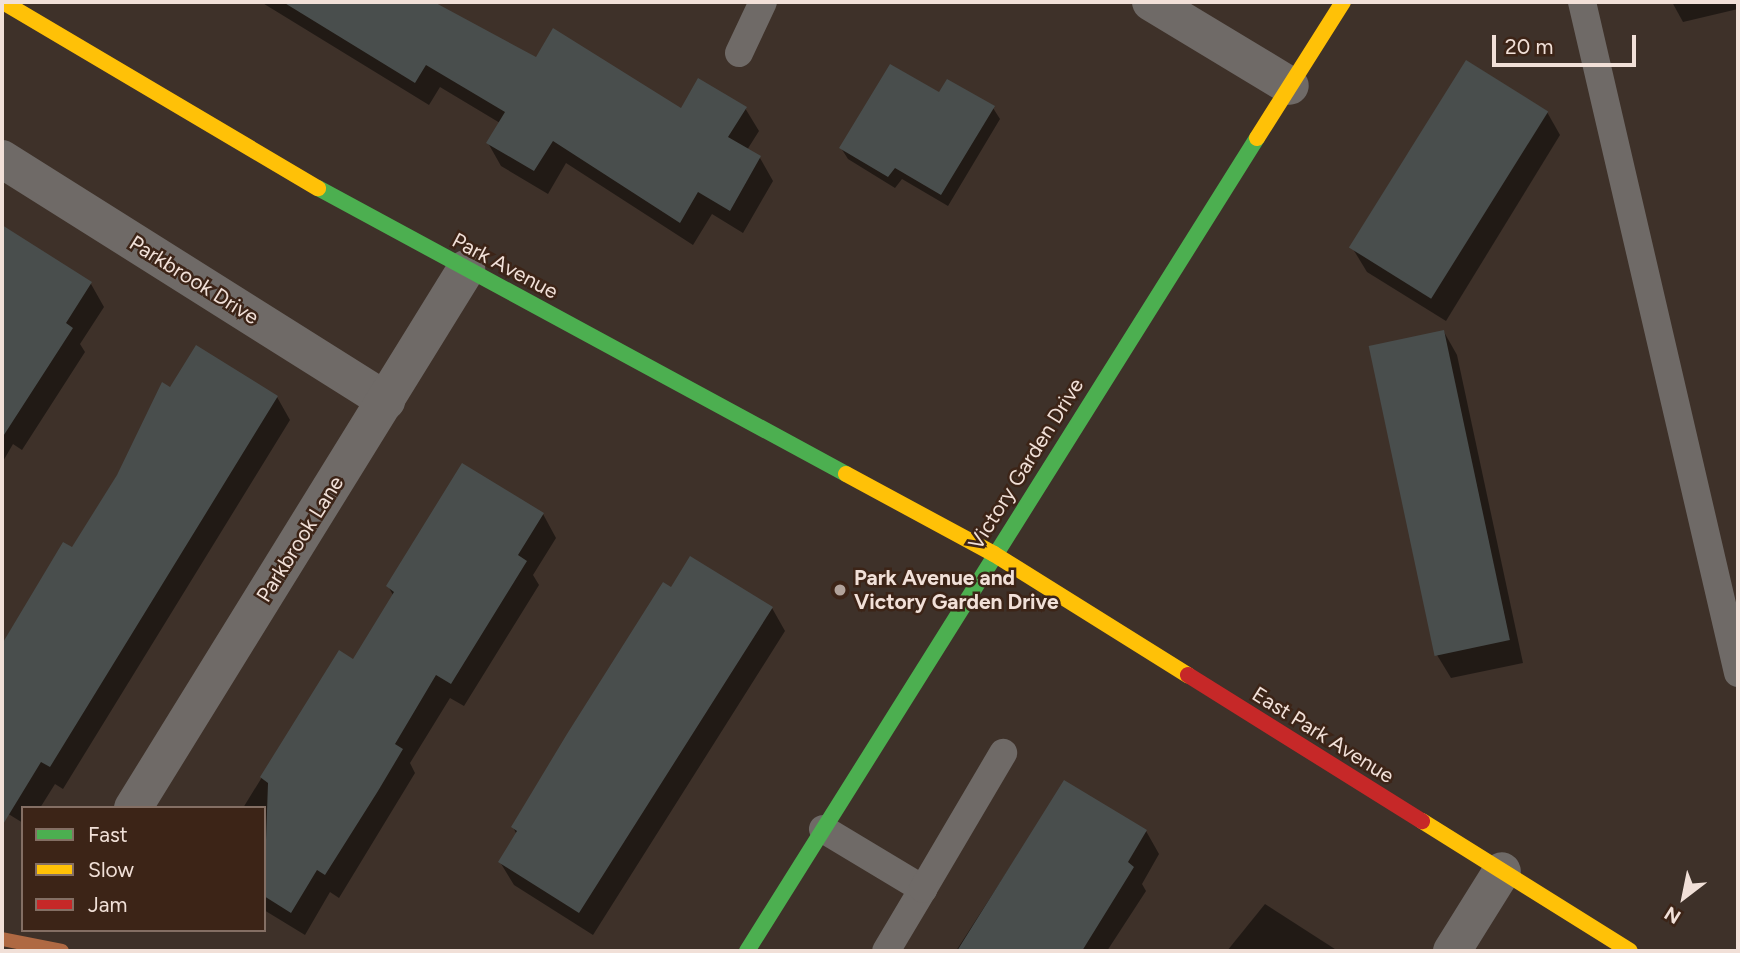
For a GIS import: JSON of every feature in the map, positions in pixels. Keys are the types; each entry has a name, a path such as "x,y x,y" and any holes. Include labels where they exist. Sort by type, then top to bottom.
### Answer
{"main road":[{"name":"Park Avenue","path":"3,2 219,135 994,554"},
{"name":"Victory Garden Drive","path":"747,951 1343,2"},
{"name":"East Park Avenue","path":"994,554 1630,951"}],"street":[{"path":"1151,2 1290,86"},
{"name":"Parkbrook Drive","path":"2,159 386,401"},
{"name":"Parkbrook Lane","path":"134,806 466,269"},
{"path":"1452,951 1502,871"}],"lane":[{"path":"739,53 763,2"},
{"path":"1582,2 1738,673"},
{"path":"886,951 1003,753"},
{"path":"823,829 923,889"}],"building":[{"path":"283,2 434,2 536,57 553,28 681,108 698,78 747,107 728,137 761,156 730,211 698,192 680,223 553,141 534,171 486,143 505,112 426,65 415,83"},
{"path":"1466,60 1548,111 1431,299 1349,247"},
{"path":"890,64 939,92 947,79 995,106 941,195 895,168 888,177 839,148"},
{"path":"2,225 92,282 66,323 73,328 2,438"},
{"path":"1444,330 1510,640 1435,656 1369,346"},
{"path":"196,345 278,396 50,767 41,762 2,826 2,644 63,542 72,547 117,475 162,382 170,387"},
{"path":"462,463 544,513 518,555 527,561 451,684 436,675 395,744 403,749 378,791 325,875 317,870 291,913 266,897 268,783 260,777 339,650 353,659 394,592 386,586"},
{"path":"690,556 773,607 579,913 498,862 517,831 511,827 567,734 663,582 671,587"},
{"path":"1064,780 1147,830 1128,862 1134,867 1082,951 957,951"}],"waterway":[{"path":"2,939 62,951"}],"traffic: fast":[{"path":"747,951 1257,138"},
{"path":"318,188 846,474"}],"traffic: slow":[{"path":"3,2 318,188"},
{"path":"1257,138 1343,2"},
{"path":"846,474 994,554 1188,675"},
{"path":"1422,821 1630,951"}],"traffic: jam":[{"path":"1188,675 1422,821"}],"place":[{"name":"Park Avenue and Victory Garden Drive","path":"840,590"}]}
